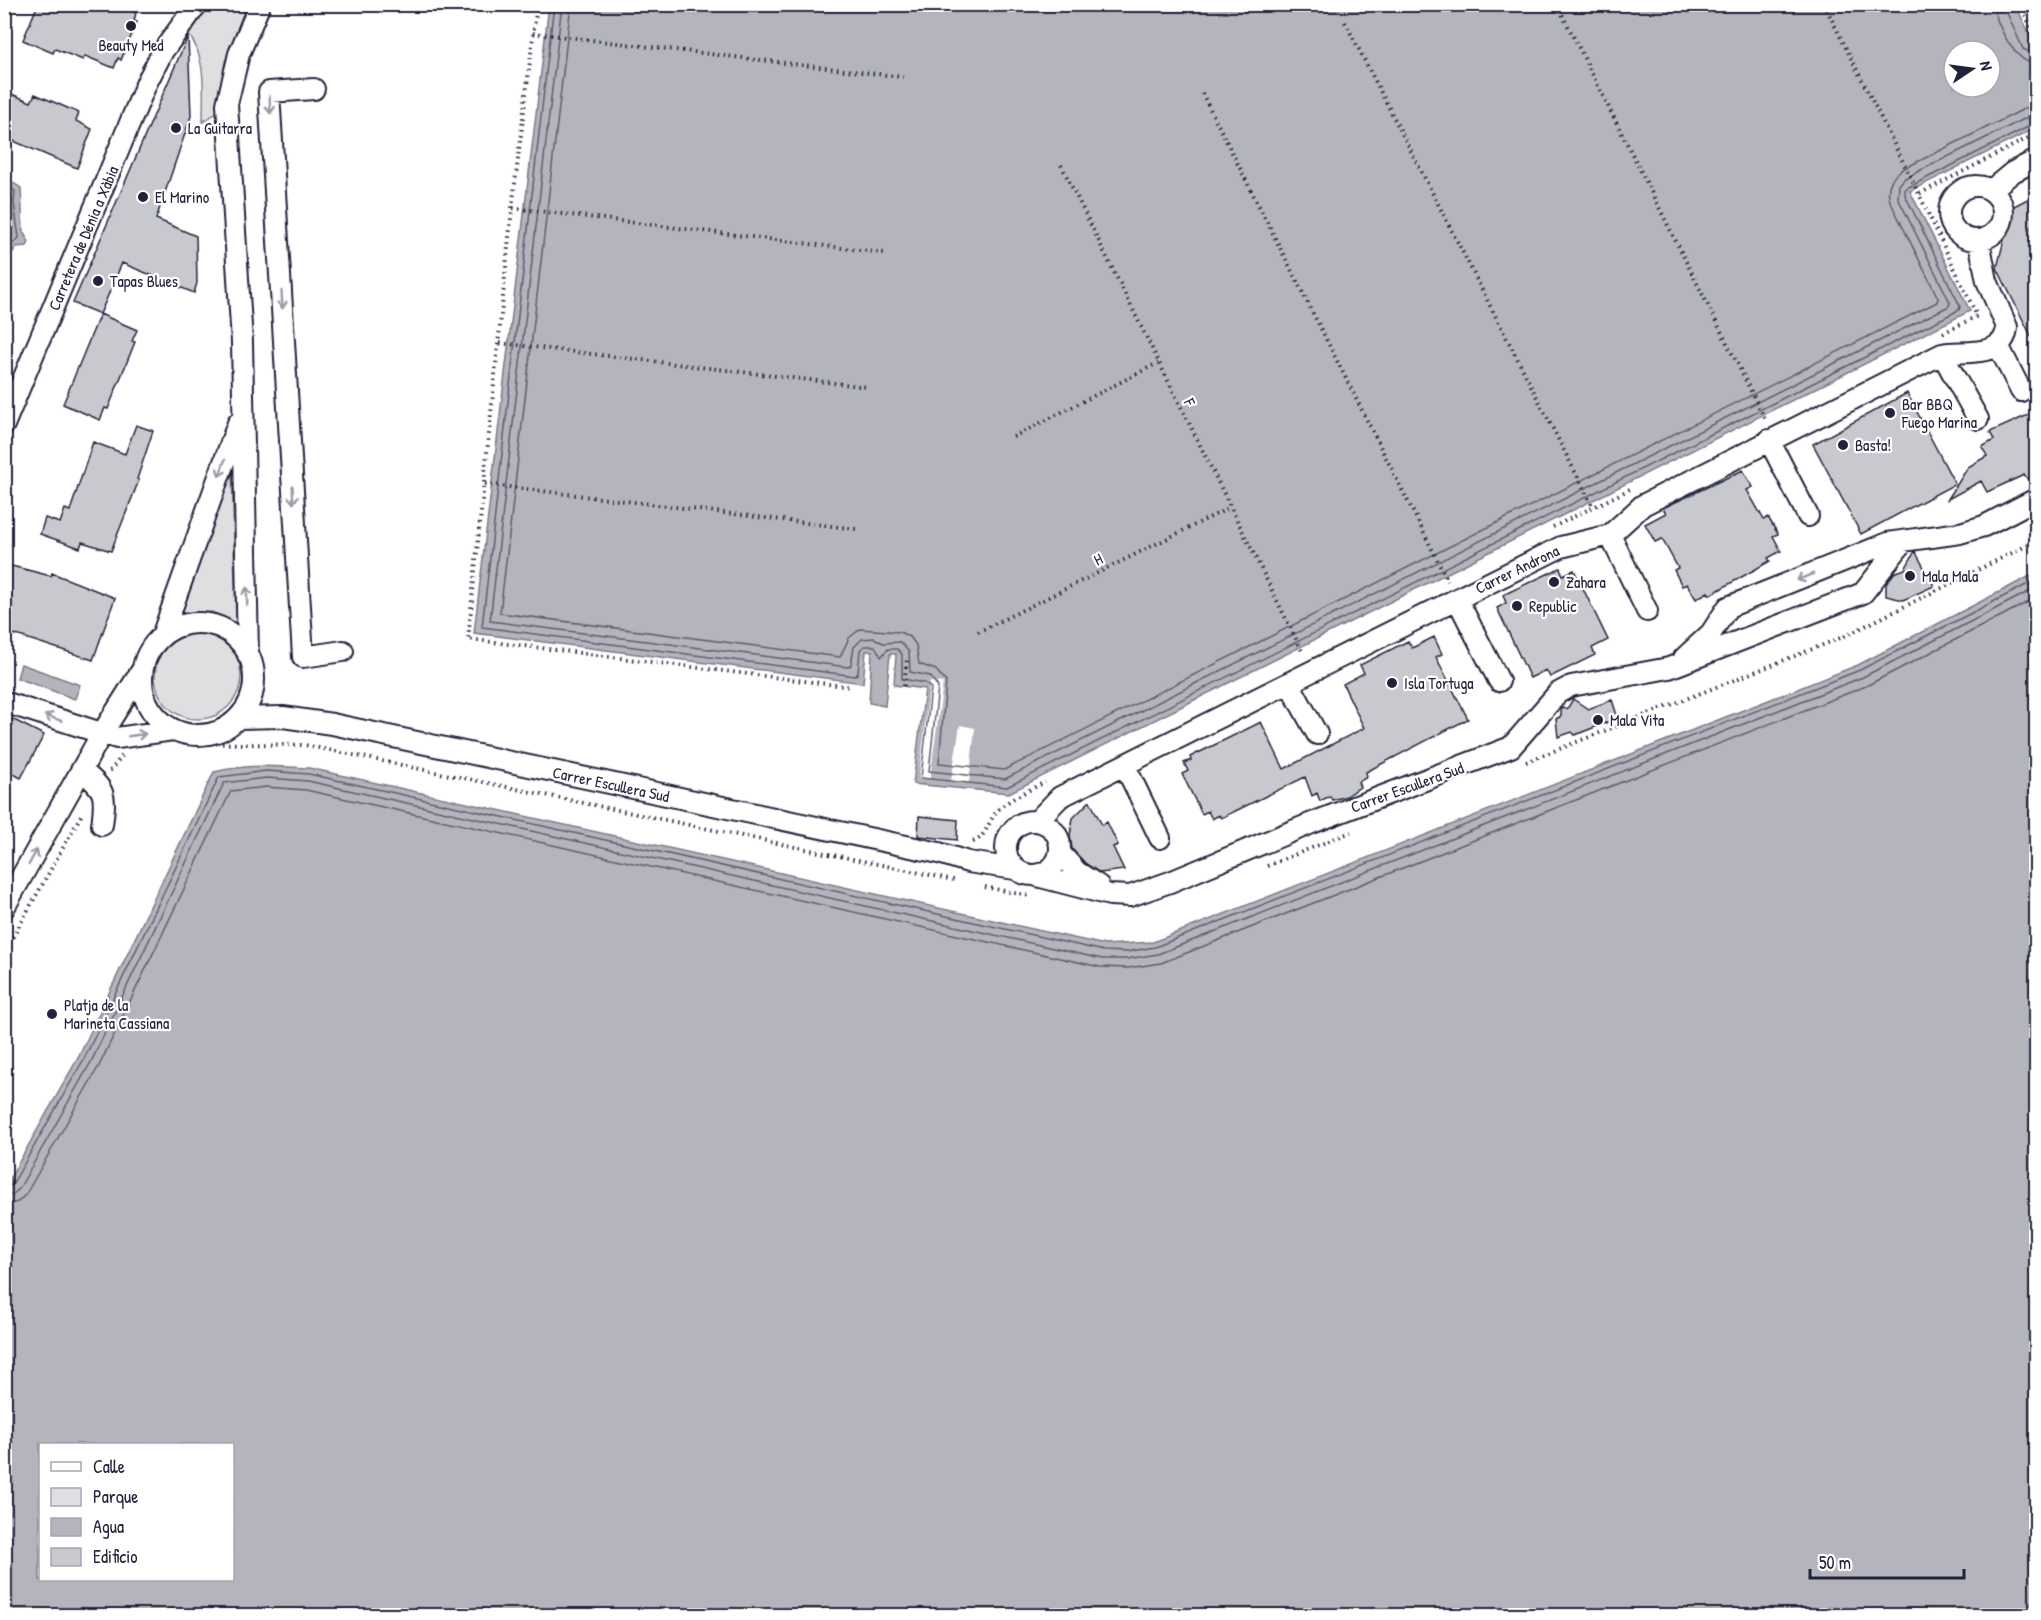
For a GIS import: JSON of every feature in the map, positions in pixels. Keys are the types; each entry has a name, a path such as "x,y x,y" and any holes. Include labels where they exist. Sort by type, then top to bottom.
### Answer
{"street":[{"name":"Carretera de Dénia a Xàbia","path":"163,51 178,4"},
{"name":"Carretera de Dénia a Xàbia","path":"4,425 12,387 147,82 163,51 197,4"},
{"path":"250,4 251,24"},
{"path":"142,670 142,687 148,705 158,719 173,730 186,734 215,733 238,718 248,704 253,688 253,671 248,655 242,342 227,104 232,74 260,4"},
{"path":"314,89 269,92 303,657 343,651"},
{"path":"1991,190 2013,172 2037,160"},
{"path":"1983,187 1991,190 2002,203 2003,220 1994,234 1979,241 1962,237 1956,231 1949,216 1953,199 1966,188 1983,187"},
{"path":"1979,241 1987,281 2007,327 2007,335 1998,345 2021,390"},
{"path":"1938,345 1978,419"},
{"name":"Carrer Androna","path":"1037,821 1060,797 1561,547 1610,534 1643,506 1762,433 1938,345 1979,352 1998,345"},
{"path":"4,908 101,735 142,670 146,657 162,636 242,412"},
{"path":"1762,433 1808,516"},
{"name":"Carrer Escullera Sud","path":"1669,668 1696,650 1728,608 1888,543 1974,530 2037,499"},
{"path":"1610,534 1647,611"},
{"name":"Carrer Escullera Sud","path":"1037,876 1110,896 1130,896 1511,747 1558,693 1571,686 1669,668 1863,592 1904,542"},
{"path":"1860,555 1869,563 1873,579"},
{"path":"1456,599 1499,681"},
{"path":"162,636 176,627 193,623 210,624 225,630 238,641 248,655"},
{"path":"1289,683 1317,734"},
{"path":"253,688 284,717"},
{"path":"4,702 101,735 117,738 173,730"},
{"name":"Carrer Escullera Sud","path":"238,718 284,717 332,724 939,853 968,862 1015,869"},
{"path":"1125,766 1160,838"},
{"path":"82,771 99,785 106,800 102,825"},
{"path":"1029,821 1037,821 1046,824 1058,836 1060,853 1052,868 1037,876 1021,873 1015,869 1006,856 1007,841 1015,827 1029,821"},
{"name":"Carrer Escullera Sud","path":"939,853 983,852 1007,841"},
{"path":"1060,853 1077,872 1091,883 1130,896"}],"path":[{"path":"537,4 512,208 468,639 852,687"},
{"path":"1557,4 1764,417"},
{"path":"1824,4 1977,316 1938,345"},
{"path":"2020,4 2037,37"},
{"path":"1345,22 1593,507"},
{"path":"533,33 903,77"},
{"path":"1202,93 1448,581"},
{"path":"1919,194 2037,134"},
{"name":"F","path":"1061,165 1303,654"},
{"path":"512,208 884,253"},
{"path":"500,343 868,387"},
{"path":"1013,437 1158,363"},
{"path":"1762,433 1776,416"},
{"path":"485,484 856,529"},
{"path":"1551,528 1633,487"},
{"name":"H","path":"978,632 1229,508"},
{"path":"1437,586 1458,576"},
{"path":"1293,659 1314,648"},
{"path":"904,686 907,658"},
{"path":"4,953 99,785 124,754"},
{"path":"963,846 978,840 996,811 1007,801 1049,780"}],"green space":[{"path":"209,5 243,5 244,11 225,62 216,113 203,122 201,65 195,44 189,35"},
{"path":"232,472 236,624 212,612 179,614"},
{"path":"198,633 214,637 228,646 237,660 241,676 237,692 228,706 214,715 198,719 182,715 168,706 159,692 155,676 159,660 168,646 182,637"}],"water":[{"path":"2015,4 2036,47 2036,128 1910,191 1970,311 1009,793 913,784 925,689 894,685 896,654 890,654 885,706 869,703 872,651 866,651 863,683 474,633 549,5"},
{"path":"12,182 21,188 23,232 29,242 27,246 16,247 5,257 5,184"},
{"path":"2036,573 2036,1615 5,1615 5,1187 79,1056 214,772 249,767 309,768 1105,945 1153,942 1858,665"},
{"path":"21,664 80,685 75,699 17,678"}],"pier":[{"path":"930,682 943,683 930,778 919,778"},
{"path":"960,725 975,728 969,783 951,781"}],"building":[{"path":"38,4 117,4 136,13 134,21 137,22 121,60 118,58 114,68 85,56 83,60 55,49 53,53 23,40"},
{"path":"188,36 191,116 156,219 196,236 197,283 194,293 122,263 100,314 73,303"},
{"path":"4,91 31,102 35,94 79,113 76,121 92,129 77,168 4,137"},
{"path":"2037,194 2037,348 1997,268 2012,207"},
{"path":"100,314 137,330 132,341 135,342 108,409 105,408 100,420 63,404"},
{"path":"1907,393 1955,484 1861,534 1813,444"},
{"path":"2037,411 2037,487 2024,475 1987,492 1981,481 1948,499 1968,467 1987,456 1982,447 1994,440 1990,432"},
{"path":"136,425 153,431 137,479 139,480 111,551 82,542 80,548 40,534 45,518 60,523 65,509 70,511 93,442 125,454"},
{"path":"1743,470 1753,487 1747,490 1764,520 1768,517 1778,534 1773,536 1781,551 1768,558 1770,561 1710,595 1708,592 1696,599 1687,584 1682,586 1674,570 1678,568 1662,539 1655,542 1645,524 1666,513 1663,508"},
{"path":"1915,551 1934,586 1903,600 1886,596 1886,584 1894,573 1905,569"},
{"path":"4,564 51,576 52,573 115,598 93,660 4,631"},
{"path":"1560,568 1563,575 1574,570 1608,640 1592,648 1595,655 1550,677 1546,670 1530,678 1497,608 1506,603 1503,595"},
{"path":"1434,637 1442,654 1436,657 1468,719 1366,772 1367,777 1358,782 1360,787 1347,796 1332,800 1330,796 1320,801 1317,793 1312,796 1305,777 1221,818 1219,815 1212,819 1208,811 1202,814 1182,774 1188,771 1184,763 1191,760 1190,757 1261,722 1284,769 1364,728 1343,684 1364,673 1360,665 1408,641 1412,648"},
{"path":"1573,699 1588,709 1612,700 1618,718 1575,735 1572,732 1558,737 1556,719 1561,716 1561,708 1567,709"},
{"path":"4,715 44,735 21,778 4,769"},
{"path":"1090,801 1102,825 1107,822 1118,845 1113,847 1124,870 1100,873 1085,863 1072,849 1070,835 1073,818"},
{"path":"919,816 958,820 957,840 918,836"}],"place":[{"name":"Beauty Med","path":"131,26"},
{"name":"La Guitarra","path":"176,128"},
{"name":"El Marino","path":"143,197"},
{"name":"Tapas Blues","path":"98,281"},
{"name":"Bar BBQ Fuego Marina","path":"1890,413"},
{"name":"Basta!","path":"1843,445"},
{"name":"Mala Mala","path":"1910,576"},
{"name":"Zahara","path":"1554,582"},
{"name":"Republic","path":"1517,606"},
{"name":"Isla Tortuga","path":"1392,683"},
{"name":"Mala Vita","path":"1598,720"},
{"name":"Platja de la Marineta Cassiana","path":"52,1014"}]}
